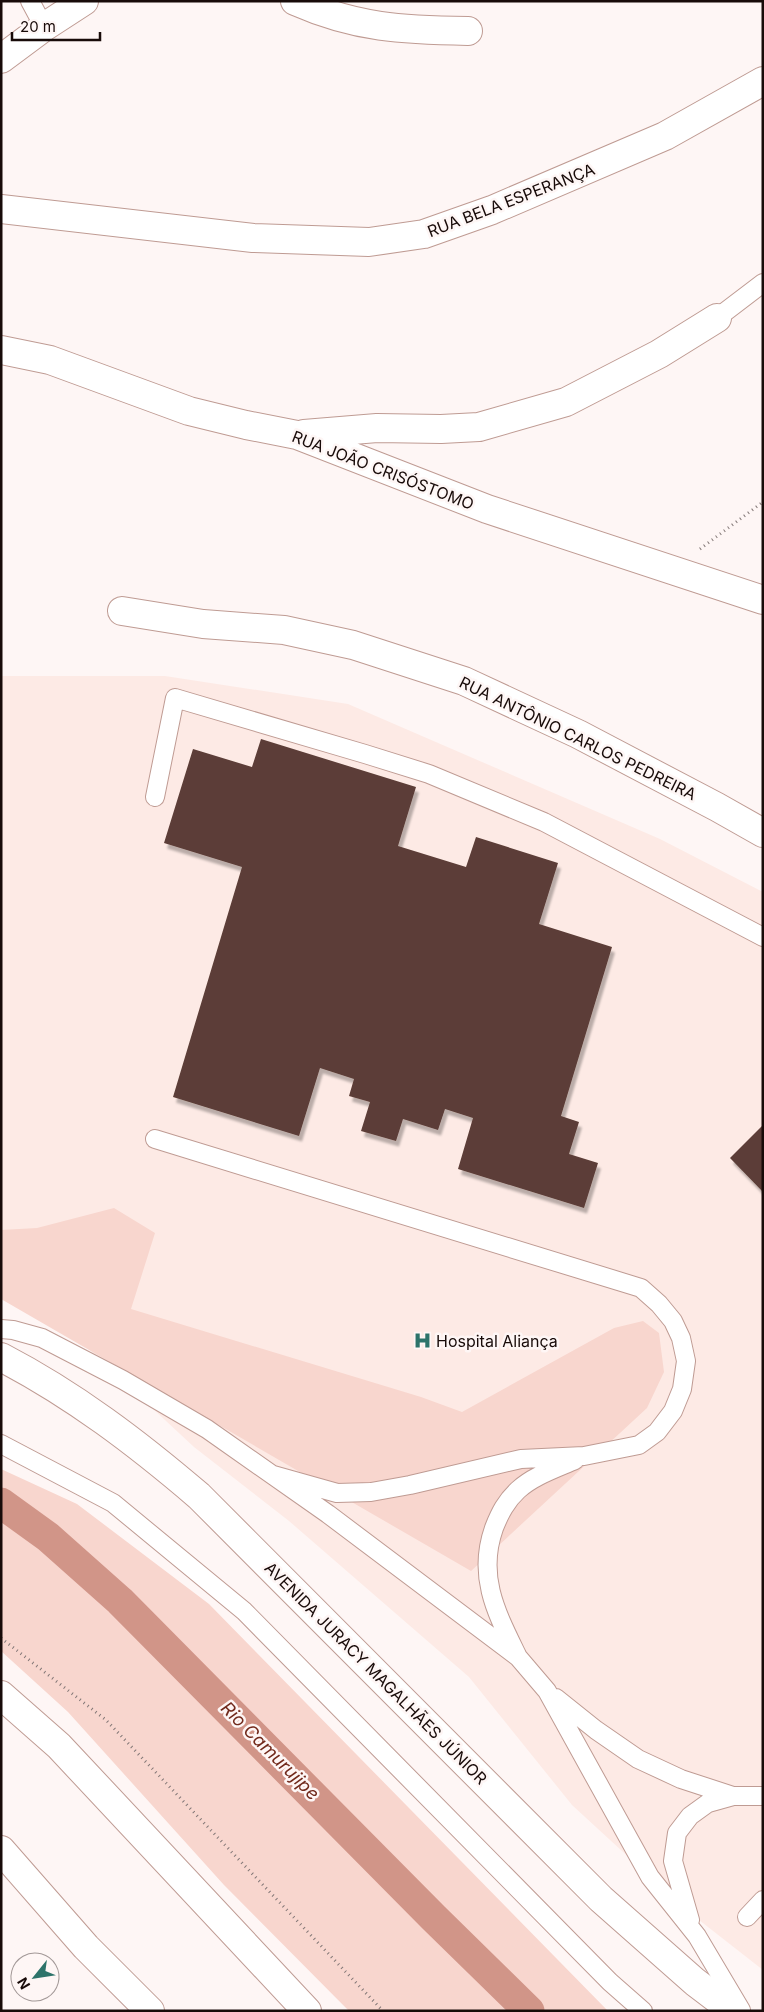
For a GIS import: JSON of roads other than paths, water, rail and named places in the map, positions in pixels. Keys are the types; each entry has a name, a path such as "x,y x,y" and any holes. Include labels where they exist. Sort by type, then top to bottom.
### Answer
{"street":[{"path":"1,59 44,27 84,1"},
{"path":"295,1 321,13 373,26 408,30 468,31"},
{"name":"RUA BELA ESPERANÇA","path":"1,209 253,238 369,242 424,234 492,210 665,136 763,81"},
{"path":"297,435 377,428 441,429 479,427 566,402 658,354 717,318"},
{"name":"RUA JOÃO CRISÓSTOMO","path":"1,350 50,360 189,411 297,435 487,509 763,600"},
{"name":"RUA ANTÔNIO CARLOS PEDREIRA","path":"122,611 203,624 284,630 353,645 464,681 578,734 763,833"},
{"name":"AVENIDA JURACY MAGALHÃES JÚNIOR","path":"1,1357 40,1378 96,1414 148,1452 198,1496 601,1899 660,1953 733,2011"},
{"path":"1,1695 58,1746 307,2011"},
{"path":"1,1850 86,1948 150,2011"}],"lane":[{"path":"30,1 44,27"},
{"path":"717,318 763,283"},
{"path":"155,796 175,698 429,774 544,822 763,937"},
{"path":"155,1139 642,1288 660,1304 673,1321 681,1338 686,1361 682,1389 674,1411 657,1432 639,1445 584,1456 521,1459 410,1485 371,1492 337,1493 274,1476"},
{"path":"1,1329 13,1330 42,1338 123,1380 207,1428 328,1514 518,1657 547,1691 596,1730 638,1759 681,1779 733,1796"},
{"path":"1,1444 113,1503 244,1611 610,1982 644,2011"},
{"path":"518,1657 496,1613 487,1579 489,1543 501,1509 518,1489 543,1474 584,1456"},
{"path":"547,1691 650,1877 696,1936 741,2011"},
{"path":"696,1936 685,1909 673,1861 677,1833 690,1816 708,1803 733,1796 763,1796"},
{"path":"747,1917 763,1900"}],"waterway":[{"name":"Rio Camurujipe","path":"1,1503 48,1537 120,1601 434,1918 529,2011"}],"place":[{"name":"Hospital Aliança","path":"422,1341"}]}
